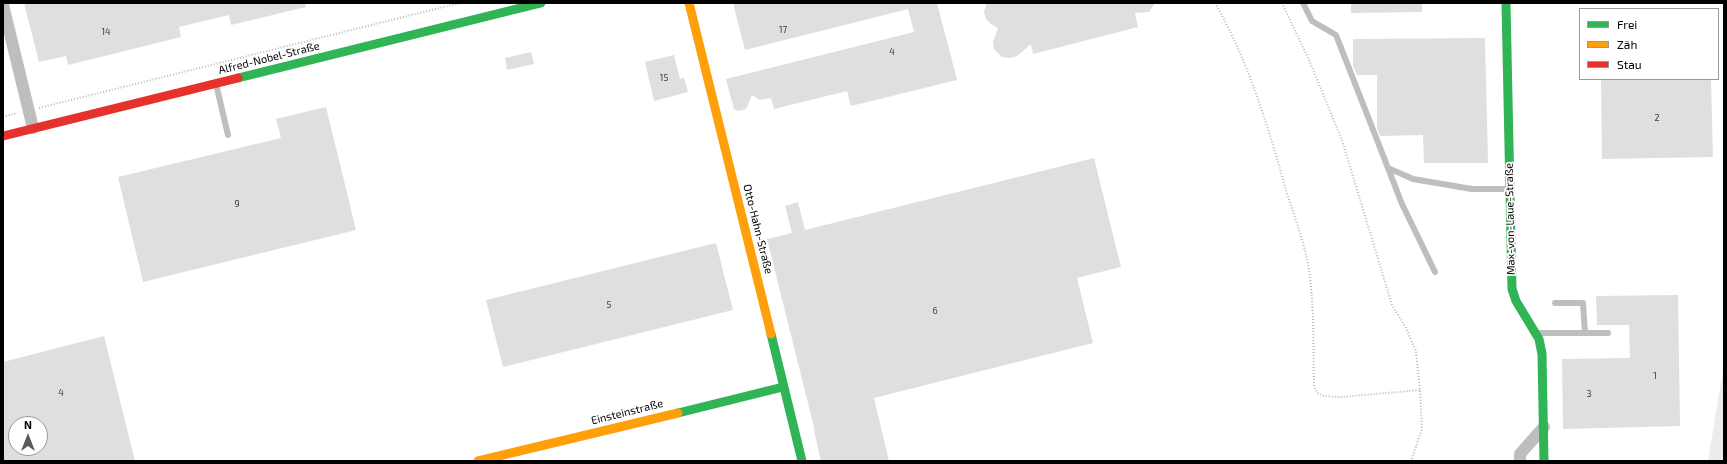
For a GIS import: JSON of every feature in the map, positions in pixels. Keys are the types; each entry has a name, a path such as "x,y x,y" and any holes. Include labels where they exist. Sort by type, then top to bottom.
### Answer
{"street":[{"name":"Alfred-Nobel-Straße","path":"3,136 541,3"},
{"name":"Otto-Hahn-Straße","path":"689,3 758,277 783,387 802,461"},
{"name":"Max-von-Laue-Straße","path":"1506,3 1512,289 1516,301 1539,339 1542,354 1544,461"},
{"path":"3,5 33,128"},
{"name":"Einsteinstraße","path":"478,461 783,387"},
{"path":"1520,461 1520,454 1544,427"}],"lane":[{"path":"1303,3 1312,21 1336,35 1402,204 1435,272"},
{"path":"216,83 228,135"},
{"path":"1388,168 1413,179 1472,189 1510,190"},
{"path":"1555,303 1583,303 1585,333"},
{"path":"1535,333 1608,333"}],"path":[{"path":"3,116 460,3"},
{"path":"1215,3 1227,24 1250,80 1274,147 1307,260 1313,311 1314,386 1317,393 1324,396 1341,397 1420,390"},
{"path":"1283,3 1309,60 1342,140 1392,304 1405,326 1416,351 1422,429 1411,461"}],"shaded area":[{"path":"1724,365 1724,461 1708,461"}],"building":[{"path":"24,3 305,3 306,7 231,25 229,15 179,27 181,37 68,65 66,56 39,62"},
{"path":"733,3 937,3 957,80 851,106 847,91 774,109 771,98 760,100 752,95 746,109 738,111 734,109 726,79 914,32 908,9 745,50"},
{"path":"987,3 1155,3 1149,12 1135,13 1138,27 1033,54 1031,44 1017,56 1010,58 1002,57 994,49 993,42 998,28 986,19 984,11"},
{"path":"1351,3 1422,3 1422,12 1351,13"},
{"path":"1485,38 1488,163 1424,163 1423,135 1380,136 1377,128 1377,75 1357,75 1353,66 1353,39"},
{"path":"531,52 534,64 507,70 505,58"},
{"path":"674,55 680,79 684,78 688,92 654,101 645,62"},
{"path":"1601,80 1711,80 1713,157 1602,159"},
{"path":"326,107 356,230 143,282 118,177 281,138 276,119"},
{"path":"1094,158 1121,267 1077,278 1093,343 874,398 889,461 821,461 815,431 767,239 792,233 785,206 798,202 805,230"},
{"path":"716,243 733,310 503,367 486,300"},
{"path":"1678,295 1680,426 1563,429 1562,359 1630,358 1629,325 1597,325 1596,296"},
{"path":"104,336 135,461 3,461 3,362"}],"traffic: fast":[{"path":"238,78 541,3"},
{"path":"1506,3 1512,289 1516,301 1539,339 1542,354 1544,461"},
{"path":"771,334 802,461"},
{"path":"678,413 783,387"}],"traffic: slow":[{"path":"689,3 771,334"},
{"path":"478,461 678,413"}],"traffic: jam":[{"path":"3,136 238,78"}]}
